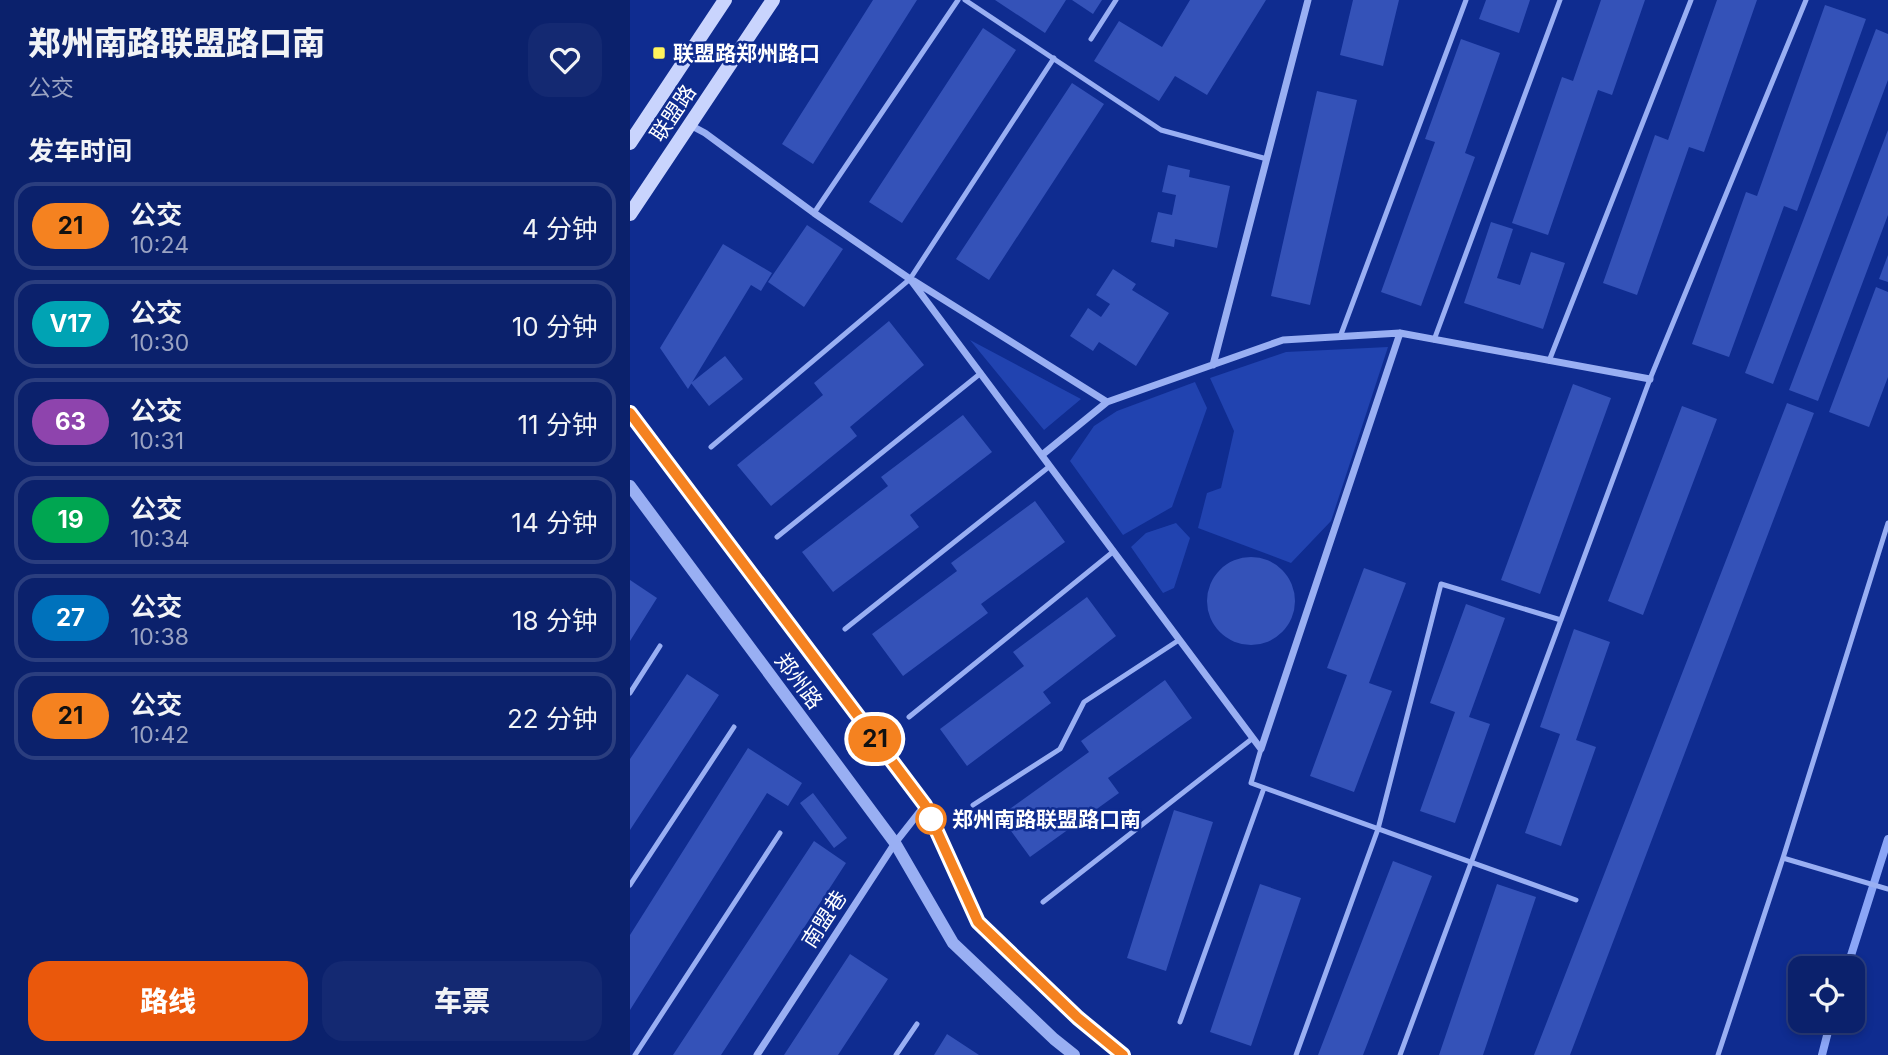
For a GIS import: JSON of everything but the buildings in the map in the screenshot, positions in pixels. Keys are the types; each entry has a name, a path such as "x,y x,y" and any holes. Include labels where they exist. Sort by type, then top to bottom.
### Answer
{"main road":[{"name":"联盟路","path":"630,143 725,0"},
{"name":"联盟路","path":"630,214 773,0"}],"street":[{"path":"1213,365 1308,0"},
{"path":"690,125 705,132 814,213 911,279 1107,402"},
{"path":"911,279 1261,749"},
{"path":"1261,749 1399,333"},
{"path":"1042,455 1107,402 1283,340 1399,333 1650,379"},
{"name":"郑州路","path":"630,414 925,805 978,922 1078,1018 1123,1055"},
{"name":"郑州路","path":"630,486 895,843 953,943 1074,1055"},
{"name":"南盟巷","path":"757,1055 895,843 925,805"}],"lane":[{"path":"814,213 958,0"},
{"path":"965,0 1161,130 1266,159"},
{"path":"1091,38 1116,0"},
{"path":"1340,337 1466,0"},
{"path":"1434,340 1560,0"},
{"path":"1549,361 1690,0"},
{"path":"1401,1055 1650,379 1806,0"},
{"path":"712,447 911,279 1054,58"},
{"path":"777,537 981,373"},
{"path":"845,629 1050,466"},
{"path":"1718,1055 1888,523"},
{"path":"909,717 1114,551"},
{"path":"1296,1055 1378,829 1441,584 1561,620"},
{"path":"973,805 1060,749 1084,702 1179,640"},
{"path":"630,693 660,646"},
{"path":"630,885 734,727"},
{"path":"1044,902 1253,738"},
{"path":"1261,749 1251,783 1576,900"},
{"path":"1180,1022 1264,788"},
{"path":"635,1055 780,833"},
{"path":"1783,858 1888,888"},
{"path":"896,1055 917,1024"}],"shaded area":[{"path":"970,340 1081,399 1044,430"},
{"path":"1388,347 1331,521 1291,563 1198,528 1207,493 1221,488 1234,431 1210,378 1286,352"},
{"path":"1195,382 1207,408 1172,507 1123,535 1070,461 1094,426 1117,411"},
{"path":"1176,523 1190,538 1174,588 1163,593 1131,547 1146,533"}],"waterway":[{"path":"1851,956 1888,839"},
{"path":"1822,1055 1828,1033"}],"bus line":[{"name":"21","path":"630,413 925,805 978,922 1078,1018 1123,1055"}],"place":[{"name":"联盟路郑州路口","path":"659,53"},
{"name":"郑州南路联盟路口南","path":"931,819"}]}
